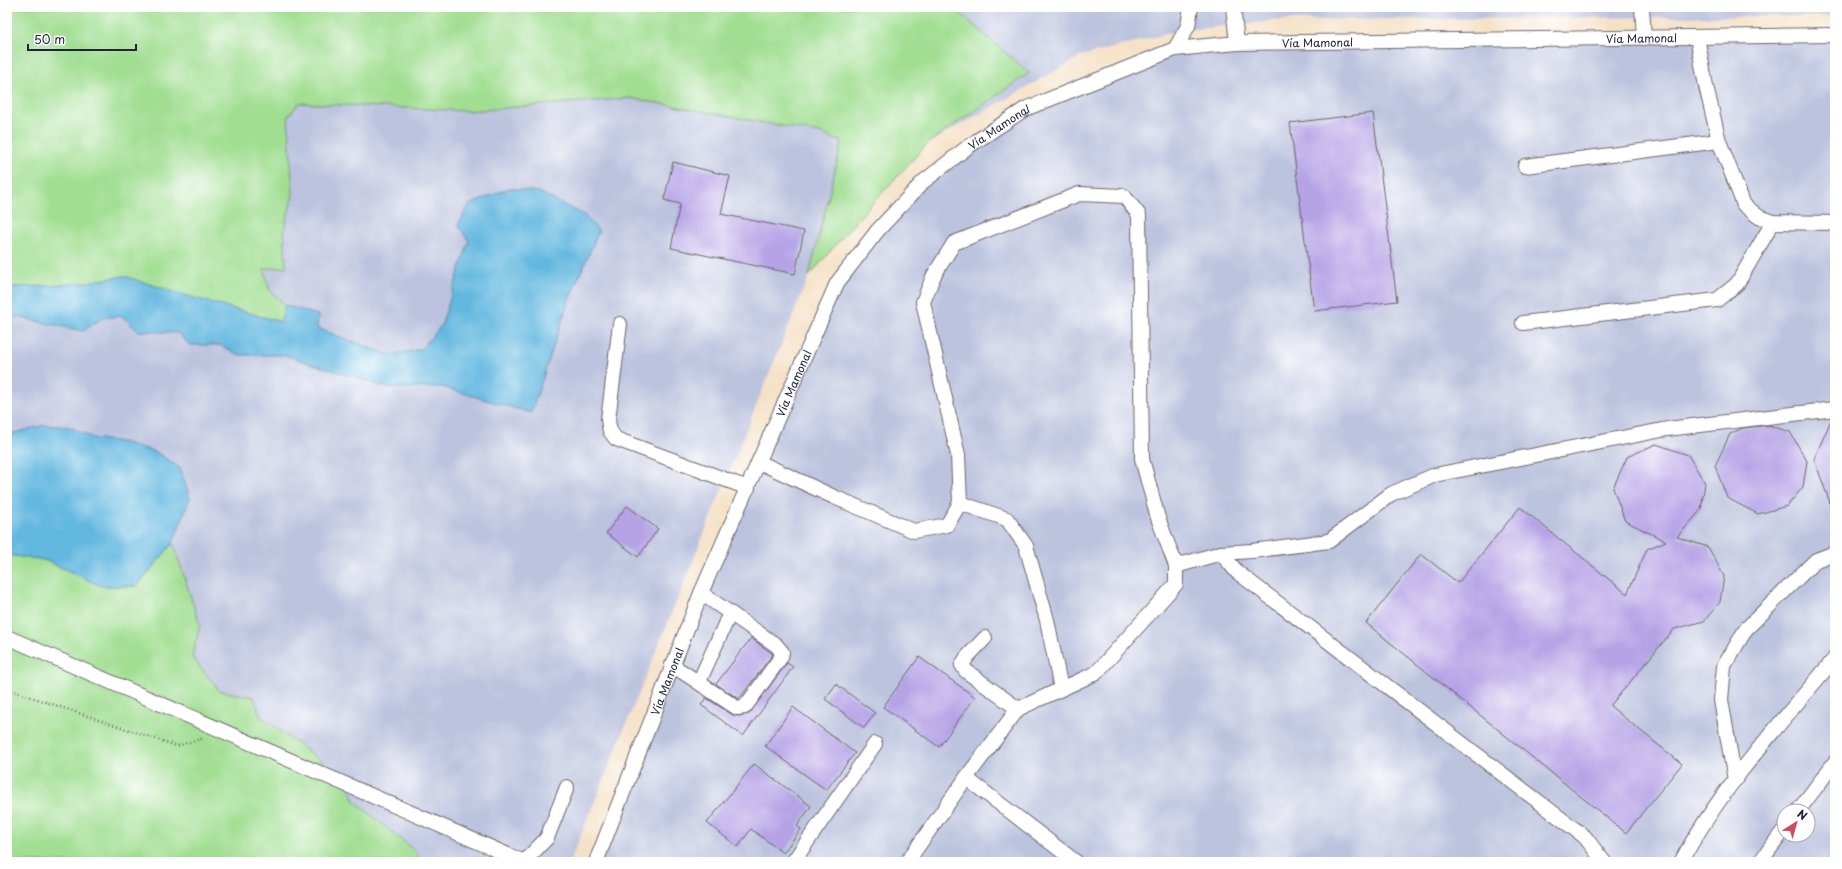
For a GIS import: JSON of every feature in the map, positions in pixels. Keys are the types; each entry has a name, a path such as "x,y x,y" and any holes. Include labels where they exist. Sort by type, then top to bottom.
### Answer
{"street":[{"path":"1175,50 1188,26 1191,7"},
{"path":"1233,7 1237,43"},
{"path":"1642,7 1644,38"},
{"name":"Vía Mamonal","path":"596,862 701,593 837,283 878,230 922,182 969,146 1025,109 1175,50 1237,43 1835,35"},
{"path":"1697,37 1706,86 1719,140 1744,204 1759,217 1773,222 1835,223"},
{"path":"1525,166 1719,140"},
{"path":"759,462 834,497 914,531 947,525 960,503 958,455 923,302 934,275 954,243 1079,194 1124,196 1139,215 1142,459 1158,518 1176,566 1176,584 1096,673 1018,709 966,778 907,862"},
{"path":"1523,323 1717,300 1737,284 1773,222"},
{"path":"620,324 608,420 610,431 616,439 748,488"},
{"path":"1176,566 1221,553 1252,551 1329,541 1391,494 1435,475 1667,429 1835,409"},
{"path":"960,503 1007,519 1026,546 1047,620 1061,690"},
{"path":"1221,553 1237,572 1585,837 1604,862"},
{"path":"1735,780 1721,700 1724,666 1746,629 1816,560 1835,553"},
{"path":"672,665 737,708 742,708 745,707 781,657 782,652 776,645 701,593"},
{"path":"699,682 730,613"},
{"path":"7,636 524,862 547,838 567,787"},
{"path":"985,638 967,657 962,665 966,672 1018,709"},
{"path":"1681,862 1689,847 1735,780 1835,658"},
{"path":"793,862 875,744"},
{"path":"1804,803 1835,762"},
{"path":"966,778 1076,862"},
{"path":"1760,862 1776,841"}],"path":[{"path":"7,690 177,746 225,732"}],"shaded area":[{"path":"7,7 1835,7 1835,16 1281,20 1177,31 1082,56 928,143 857,220 809,276 570,862 7,862 7,555 18,558 156,452 122,442 93,438 70,427 44,425 15,433 7,431"},
{"path":"1835,35 1835,862 596,862 837,283 923,182 1025,109 1175,49"}],"green space":[{"path":"7,7 953,7 1029,73 928,143 857,220 809,276 842,142 820,133 630,98 470,111 299,103 288,116 293,195 284,230 286,267 264,269 270,291 285,305 281,322 177,293 124,276 81,283 7,287"},
{"path":"173,543 200,625 192,657 220,691 254,697 260,716 343,777 356,802 416,852 422,862 7,862 7,555 45,560 101,586 137,586"}],"water":[{"path":"509,188 539,192 584,215 599,231 570,297 531,413 442,387 389,388 284,355 239,355 220,345 189,345 178,333 138,331 122,316 102,318 83,331 7,315 7,287 81,283 124,276 177,293 281,322 285,305 318,315 317,328 389,355 421,349 441,326 469,241 458,225 469,205"},
{"path":"44,425 70,427 93,438 122,442 156,452 180,468 190,498 173,543 137,586 101,586 45,560 7,555 7,431 15,433"}],"building":[{"path":"1373,113 1397,301 1314,311 1290,123"},
{"path":"673,162 730,176 721,214 804,231 795,274 671,248 680,204 664,200"},
{"path":"1832,418 1835,418 1834,514 1814,459"},
{"path":"1769,425 1790,432 1807,461 1803,487 1787,506 1758,514 1727,498 1715,466 1730,434 1743,428"},
{"path":"1656,444 1688,455 1705,483 1701,510 1677,537 1708,547 1724,576 1720,602 1704,621 1674,629 1610,706 1682,764 1626,833 1366,623 1421,554 1458,583 1520,507 1627,594 1647,549 1666,541 1625,521 1613,488 1627,457"},
{"path":"627,506 658,529 638,557 606,533"},
{"path":"751,638 773,654 739,699 716,684"},
{"path":"919,657 975,697 939,747 883,707"},
{"path":"787,663 793,667 743,736 701,705 706,698 733,715 738,716 749,714"},
{"path":"836,684 875,713 864,728 825,699"},
{"path":"793,707 855,753 826,790 765,746"},
{"path":"754,764 811,806 797,826 801,829 783,853 751,829 738,847 707,823"}]}
